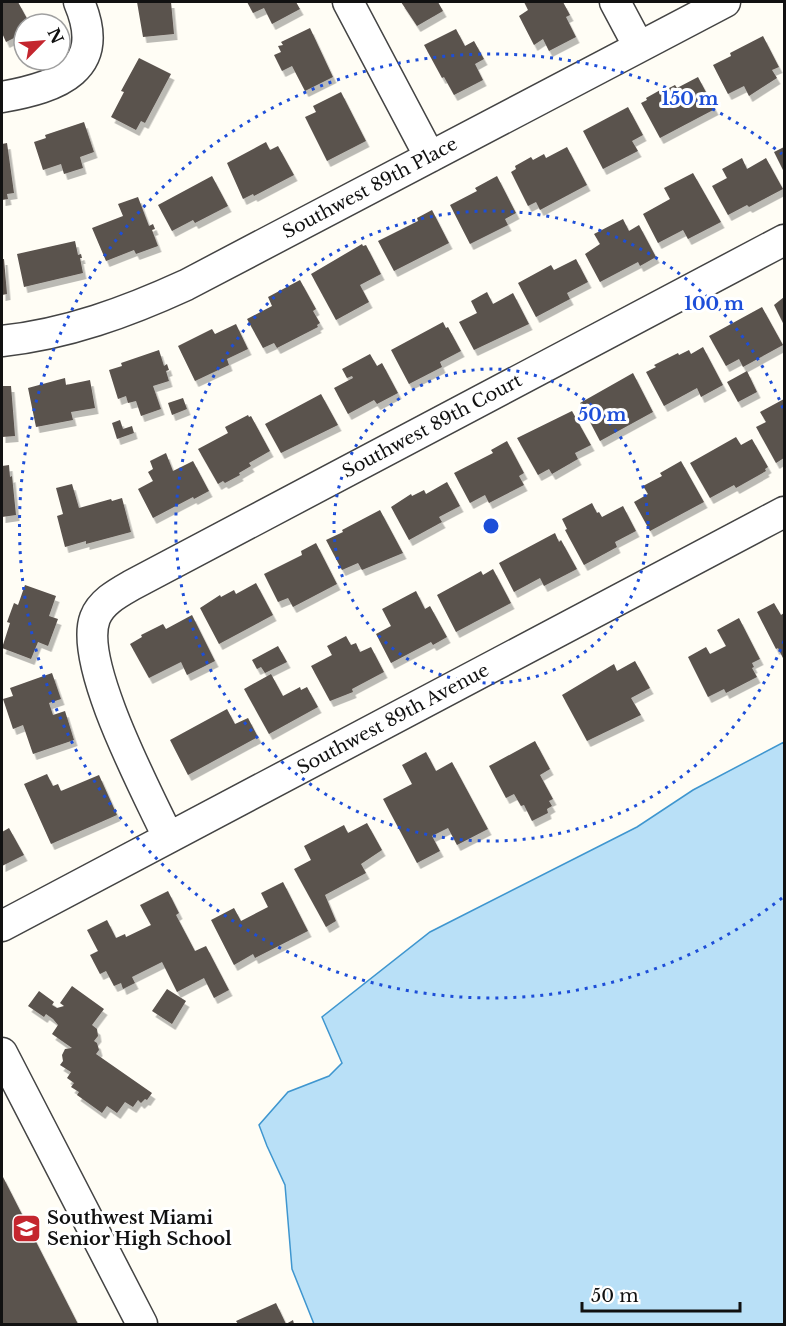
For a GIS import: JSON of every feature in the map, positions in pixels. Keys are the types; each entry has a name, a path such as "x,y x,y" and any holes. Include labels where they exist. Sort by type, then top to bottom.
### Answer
{"street":[{"path":"2,97 52,84 79,65 88,42 88,26 79,2"},
{"path":"348,2 429,157"},
{"path":"615,2 639,47"},
{"name":"Southwest 89th Place","path":"2,341 87,324 151,301 186,285 725,2"},
{"name":"Southwest 89th Court","path":"168,837 129,753 104,689 92,644 92,626 103,605 114,595 132,585 784,240"},
{"name":"Southwest 89th Avenue","path":"2,926 784,512"},
{"path":"2,1053 142,1324"}],"water":[{"path":"784,742 784,1324 314,1324 292,1269 285,1185 259,1125 288,1092 329,1076 342,1063 322,1017 430,932 637,827 693,790"}],"building":[{"path":"2,2 18,2 23,12 12,12 12,39 6,42 2,33"},
{"path":"137,2 171,2 174,34 143,37"},
{"path":"247,2 296,2 300,9 272,24 264,8 253,13"},
{"path":"401,2 438,2 443,11 417,26"},
{"path":"524,2 563,2 570,15 566,17 576,37 549,51 543,39 534,45 519,16 528,10"},
{"path":"310,28 333,77 305,91 292,66 282,71 274,55 281,52 278,46 283,45 281,42"},
{"path":"456,29 465,46 474,41 484,59 475,64 483,80 454,95 424,45"},
{"path":"763,36 779,67 772,70 777,78 749,96 744,86 728,94 713,65 731,56 730,53"},
{"path":"139,58 171,74 145,123 141,121 136,130 111,117 124,92 121,91"},
{"path":"698,77 715,109 660,138 641,103 662,89 663,91 675,85 677,88"},
{"path":"341,92 366,141 327,161 305,117 316,112 313,106"},
{"path":"628,107 643,135 632,141 638,151 603,169 583,131"},
{"path":"84,122 94,152 80,157 83,168 64,174 61,164 43,170 34,142 46,138 45,135"},
{"path":"266,142 270,150 278,146 294,175 254,196 253,194 243,199 227,163"},
{"path":"7,143 14,193 7,194 8,199 2,200 2,144"},
{"path":"567,147 587,185 540,210 536,202 528,206 511,172 516,169 515,166 531,157 533,160 544,154 546,158"},
{"path":"784,147 784,172 774,152"},
{"path":"742,158 747,169 766,158 783,189 728,215 712,186 727,178 722,169"},
{"path":"693,173 721,222 688,239 683,230 658,243 643,214 670,199 664,188"},
{"path":"212,176 228,206 195,223 193,220 172,231 158,205"},
{"path":"497,176 516,213 505,219 508,225 470,244 450,205 477,191 475,188"},
{"path":"138,197 149,226 153,224 155,229 152,230 158,246 136,254 134,250 106,261 92,228 123,216 118,204"},
{"path":"432,210 449,243 394,271 378,241 418,221 417,218"},
{"path":"623,219 629,231 639,225 656,257 640,266 638,262 600,282 585,254 600,244 594,234"},
{"path":"75,241 78,255 81,254 82,258 80,258 83,273 24,287 17,254"},
{"path":"362,244 366,245 381,274 360,285 369,302 336,320 311,274"},
{"path":"2,259 4,259 7,294 2,295"},
{"path":"576,259 588,282 567,293 570,299 536,317 518,283 551,265 554,270"},
{"path":"300,280 316,309 313,311 320,323 318,327 277,348 274,343 263,348 247,319 272,306 268,297"},
{"path":"487,292 493,304 513,293 529,324 474,350 459,322 477,313 471,301"},
{"path":"784,297 784,325 774,305"},
{"path":"762,307 783,345 743,367 739,359 726,366 709,336"},
{"path":"443,322 461,351 440,362 442,367 409,384 391,350"},
{"path":"236,324 248,349 227,359 229,365 195,381 178,346 212,329 215,334"},
{"path":"703,347 723,385 701,397 697,388 664,406 646,372 656,367 654,365 678,353 679,355 689,350 691,354"},
{"path":"159,350 164,366 167,364 169,370 166,371 169,381 153,386 161,409 141,416 136,401 128,403 126,396 118,399 109,370 122,366 121,363"},
{"path":"370,354 377,366 382,363 398,393 377,404 374,400 348,414 334,388 353,378 352,376 347,378 342,369"},
{"path":"747,371 757,392 738,402 727,382"},
{"path":"633,373 653,412 600,441 580,403"},
{"path":"65,378 66,385 90,380 95,408 71,412 73,420 36,427 28,388"},
{"path":"2,386 11,386 15,436 2,437"},
{"path":"321,394 338,425 281,453 265,424"},
{"path":"183,398 187,409 172,415 168,403"},
{"path":"784,399 784,458 776,463 756,427 766,422 760,412"},
{"path":"572,411 591,445 575,453 578,459 552,474 549,469 538,475 517,438"},
{"path":"248,415 251,416 270,451 249,463 251,466 239,473 240,475 218,484 198,449 228,433 225,427"},
{"path":"120,420 123,429 132,426 134,433 117,439 112,423"},
{"path":"736,437 741,445 752,439 768,467 766,471 736,488 734,485 710,498 690,463"},
{"path":"507,441 524,473 519,476 524,485 489,503 485,495 470,503 454,473 493,453 491,450"},
{"path":"166,453 173,471 193,461 209,491 153,518 138,489 153,481 148,472 153,469 150,461"},
{"path":"681,461 704,502 650,531 634,502 648,494 643,486 662,476 660,473"},
{"path":"9,465 16,515 2,517 2,466"},
{"path":"447,482 460,506 439,517 442,522 409,540 391,507 411,494 412,496 424,490 426,494"},
{"path":"72,484 79,508 122,498 131,532 65,547 57,516 63,514 56,488"},
{"path":"592,503 602,517 623,506 636,531 615,542 617,547 584,565 565,530 567,529 562,519"},
{"path":"380,510 403,553 362,570 358,563 342,570 326,540"},
{"path":"555,533 577,569 544,586 540,578 514,592 499,563"},
{"path":"316,543 337,584 293,607 288,598 278,602 264,574 302,555 301,551"},
{"path":"493,569 511,603 456,632 437,595 481,571 483,575"},
{"path":"256,583 273,615 219,644 200,608 220,595 221,597 234,590 236,594"},
{"path":"25,585 56,596 49,616 58,619 48,646 38,642 31,659 2,648 10,623 7,622 14,603 18,605"},
{"path":"416,591 425,609 430,606 447,637 433,645 431,642 391,663 376,634 391,626 382,609"},
{"path":"774,603 781,615 784,613 784,660 757,612"},
{"path":"192,615 215,661 187,675 181,662 149,678 130,644 142,637 141,635 163,624 166,629"},
{"path":"739,618 760,659 752,663 757,677 726,693 724,689 708,697 688,657 706,647 710,654 726,646 717,630"},
{"path":"346,636 351,645 356,643 360,652 371,647 384,672 352,689 353,692 330,701 311,666 332,655 327,646"},
{"path":"278,646 287,662 265,673 261,667 257,669 252,660"},
{"path":"635,661 650,688 631,698 641,715 587,741 562,695 614,664 617,671"},
{"path":"52,673 61,699 49,703 53,715 65,711 74,740 33,754 23,725 13,729 3,699 13,696 10,688"},
{"path":"271,674 283,696 300,687 301,690 307,687 318,707 269,734 244,689"},
{"path":"227,709 235,724 248,718 258,737 188,775 170,740"},
{"path":"535,741 550,769 540,775 553,799 549,801 552,806 547,809 548,813 532,821 524,805 521,806 514,794 506,798 489,766"},
{"path":"426,752 436,771 452,762 488,829 457,845 448,828 432,836 440,851 417,863 383,799 412,784 402,765"},
{"path":"47,774 53,786 58,784 61,791 99,775 117,815 51,844 24,784"},
{"path":"367,823 382,850 361,864 366,873 325,895 336,921 326,927 294,869 311,860 304,846 344,825 348,833"},
{"path":"9,828 24,855 2,866 2,832"},
{"path":"283,882 308,931 255,958 253,954 234,965 211,920 234,908 241,921 268,907 261,893"},
{"path":"168,891 179,913 176,915 195,951 206,946 229,990 214,998 204,978 177,992 162,962 132,977 135,983 123,989 121,983 114,986 106,971 100,974 90,955 98,951 87,930 107,920 116,938 125,934 126,937 151,925 140,905"},
{"path":"72,986 104,1009 92,1025 97,1029 98,1036 94,1041 99,1050 96,1054 152,1093 147,1100 141,1103 138,1100 133,1107 125,1102 117,1113 107,1106 102,1113 77,1095 79,1092 71,1087 74,1083 67,1078 71,1072 60,1065 65,1049 72,1048 52,1034 58,1025 53,1019 46,1014 44,1017 28,1006 39,991 54,1002 52,1005 57,1008 64,1006 60,1003"},
{"path":"167,989 186,1001 172,1024 152,1011"},
{"path":"2,1175 78,1324 2,1324"},
{"path":"276,1303 286,1324 238,1324 236,1321"}],"place":[{"name":"Southwest Miami Senior High School","path":"26,1228"}]}
